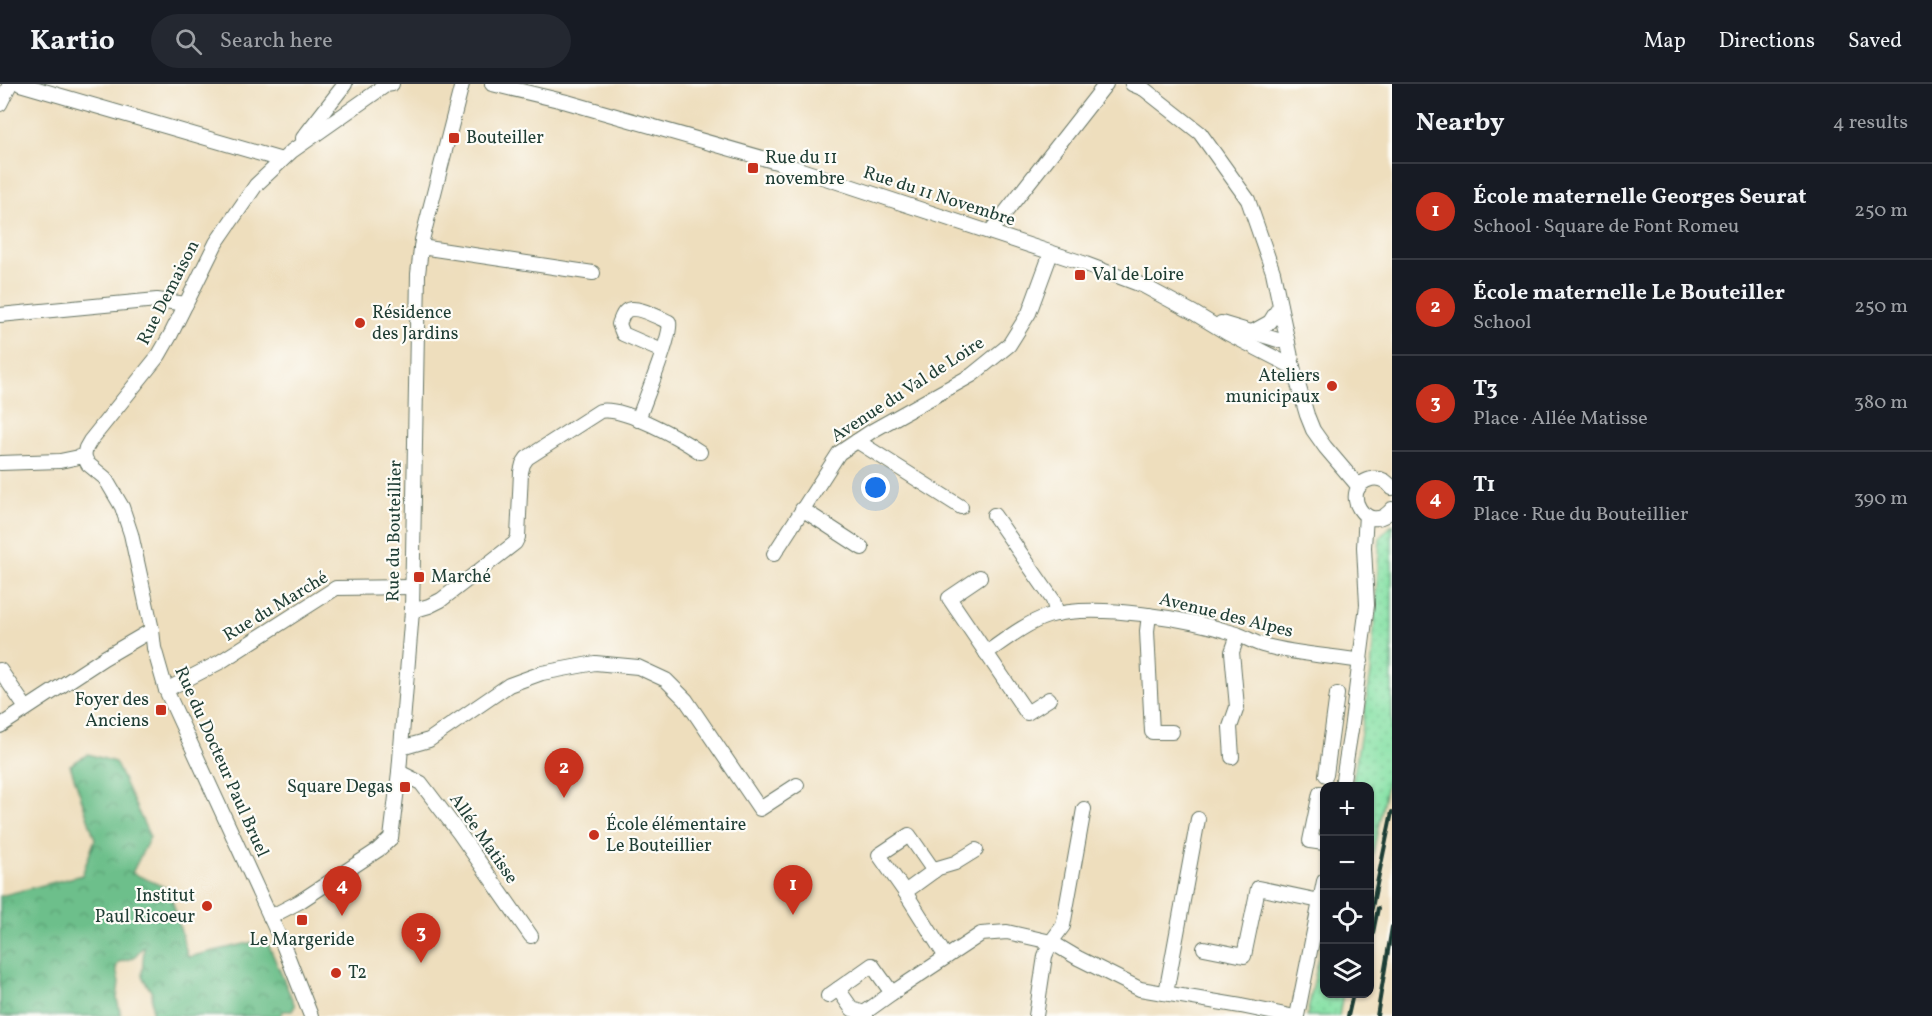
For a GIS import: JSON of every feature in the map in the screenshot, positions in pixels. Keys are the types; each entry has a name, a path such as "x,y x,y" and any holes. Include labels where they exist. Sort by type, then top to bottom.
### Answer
{"street":[{"path":"0,104 10,84"},
{"path":"20,84 287,155"},
{"path":"287,155 345,84"},
{"path":"287,155 386,85 392,84"},
{"name":"Rue du Bouteillier","path":"270,917 291,907 386,844 391,838 399,772 412,611 418,274 421,247 462,84"},
{"name":"Rue du 11 Novembre","path":"492,84 567,102 780,163 1052,253 1144,286 1293,367"},
{"path":"990,232 1106,84"},
{"path":"1132,84 1144,89 1200,133 1248,200 1273,272 1301,399 1313,430 1359,487"},
{"name":"Rue Demaison","path":"84,456 90,441 159,356 216,243 256,185 287,155"},
{"path":"421,247 593,273"},
{"name":"Avenue du Val de Loire","path":"774,554 839,453 872,430 972,375 1009,345 1029,314 1052,253"},
{"path":"0,315 157,300 186,304"},
{"path":"1252,332 1270,322 1280,306"},
{"name":"Rue du 11 Novembre","path":"1194,313 1288,343"},
{"path":"638,420 662,351"},
{"path":"412,611 441,600 515,543 518,537 523,464 527,458 600,411 614,410 678,438 700,452"},
{"path":"857,441 961,507"},
{"path":"0,463 60,461 84,456"},
{"name":"Rue du Docteur Paul Bruel","path":"84,456 88,464 105,478 122,507 131,534 154,648 166,690 284,947 311,1016"},
{"path":"1392,488 1383,480 1376,478 1364,482 1356,493 1357,506 1366,515 1377,518 1384,516 1392,509"},
{"path":"802,509 862,548"},
{"path":"994,515 1053,600 1057,614"},
{"path":"1343,782 1367,604 1364,547 1366,515"},
{"path":"980,577 949,598 1027,713 1048,699"},
{"name":"Rue du Marché","path":"166,690 220,662 336,588 412,587"},
{"name":"Avenue des Alpes","path":"986,653 1024,628 1047,617 1070,612 1100,612 1149,615 1196,623 1238,635 1265,646 1361,661"},
{"path":"1149,615 1147,631 1152,732 1172,732"},
{"path":"0,726 152,630"},
{"path":"1232,757 1230,727 1238,707 1233,652 1238,635"},
{"path":"401,748 429,740 509,685 542,673 595,663 638,667 666,680 686,700 760,809 797,785"},
{"path":"0,670 26,708"},
{"path":"1326,775 1337,694"},
{"path":"1332,727 1351,730"},
{"name":"Allée Matisse","path":"399,772 422,783 531,936"},
{"path":"1320,793 1310,841 1320,842"},
{"path":"1036,1016 1045,956 1051,942 1063,926 1083,809"},
{"path":"1166,993 1198,819"},
{"path":"934,871 909,835 879,855 946,957"},
{"path":"905,892 934,871 976,850"},
{"path":"1204,948 1244,956 1258,888 1320,902 1297,1016"},
{"path":"892,993 872,965 833,992 852,1009 865,1014 892,993 981,934 1007,932 1051,942 1140,989 1290,1016"}],"green space":[{"path":"1392,525 1392,759 1374,848 1374,782 1353,782 1371,673 1380,537"},
{"path":"88,754 115,762 150,837 132,873 169,889 188,957 266,939 295,1006 292,1011 284,1011 279,1016 152,1016 152,993 142,976 144,946 133,958 119,962 116,968 119,982 117,999 121,1016 0,1016 0,896 82,875 95,839 70,765"},
{"path":"1320,951 1320,998 1342,998 1339,1016 1307,1016"}],"railway":[{"path":"1374,898 1392,812"},
{"path":"1371,944 1378,908"},
{"path":"1377,1016 1392,927"},
{"path":"1348,1016 1352,998"}],"place":[{"name":"Bouteiller","path":"454,138"},
{"name":"Rue du 11 novembre","path":"753,168"},
{"name":"Val de Loire","path":"1080,275"},
{"name":"Résidence des Jardins","path":"360,323"},
{"name":"Ateliers municipaux","path":"1332,386"},
{"name":"Marché","path":"419,577"},
{"name":"Foyer des Anciens","path":"161,710"},
{"name":"Square Degas","path":"405,787"},
{"name":"École maternelle Le Bouteiller","path":"564,798"},
{"name":"École élémentaire Le Bouteillier","path":"594,835"},
{"name":"Institut Paul Ricoeur","path":"207,906"},
{"name":"École maternelle Georges Seurat","path":"793,915"},
{"name":"T1","path":"342,916"},
{"name":"Le Margeride","path":"302,920"},
{"name":"T3","path":"421,963"},
{"name":"T2","path":"336,973"}]}
